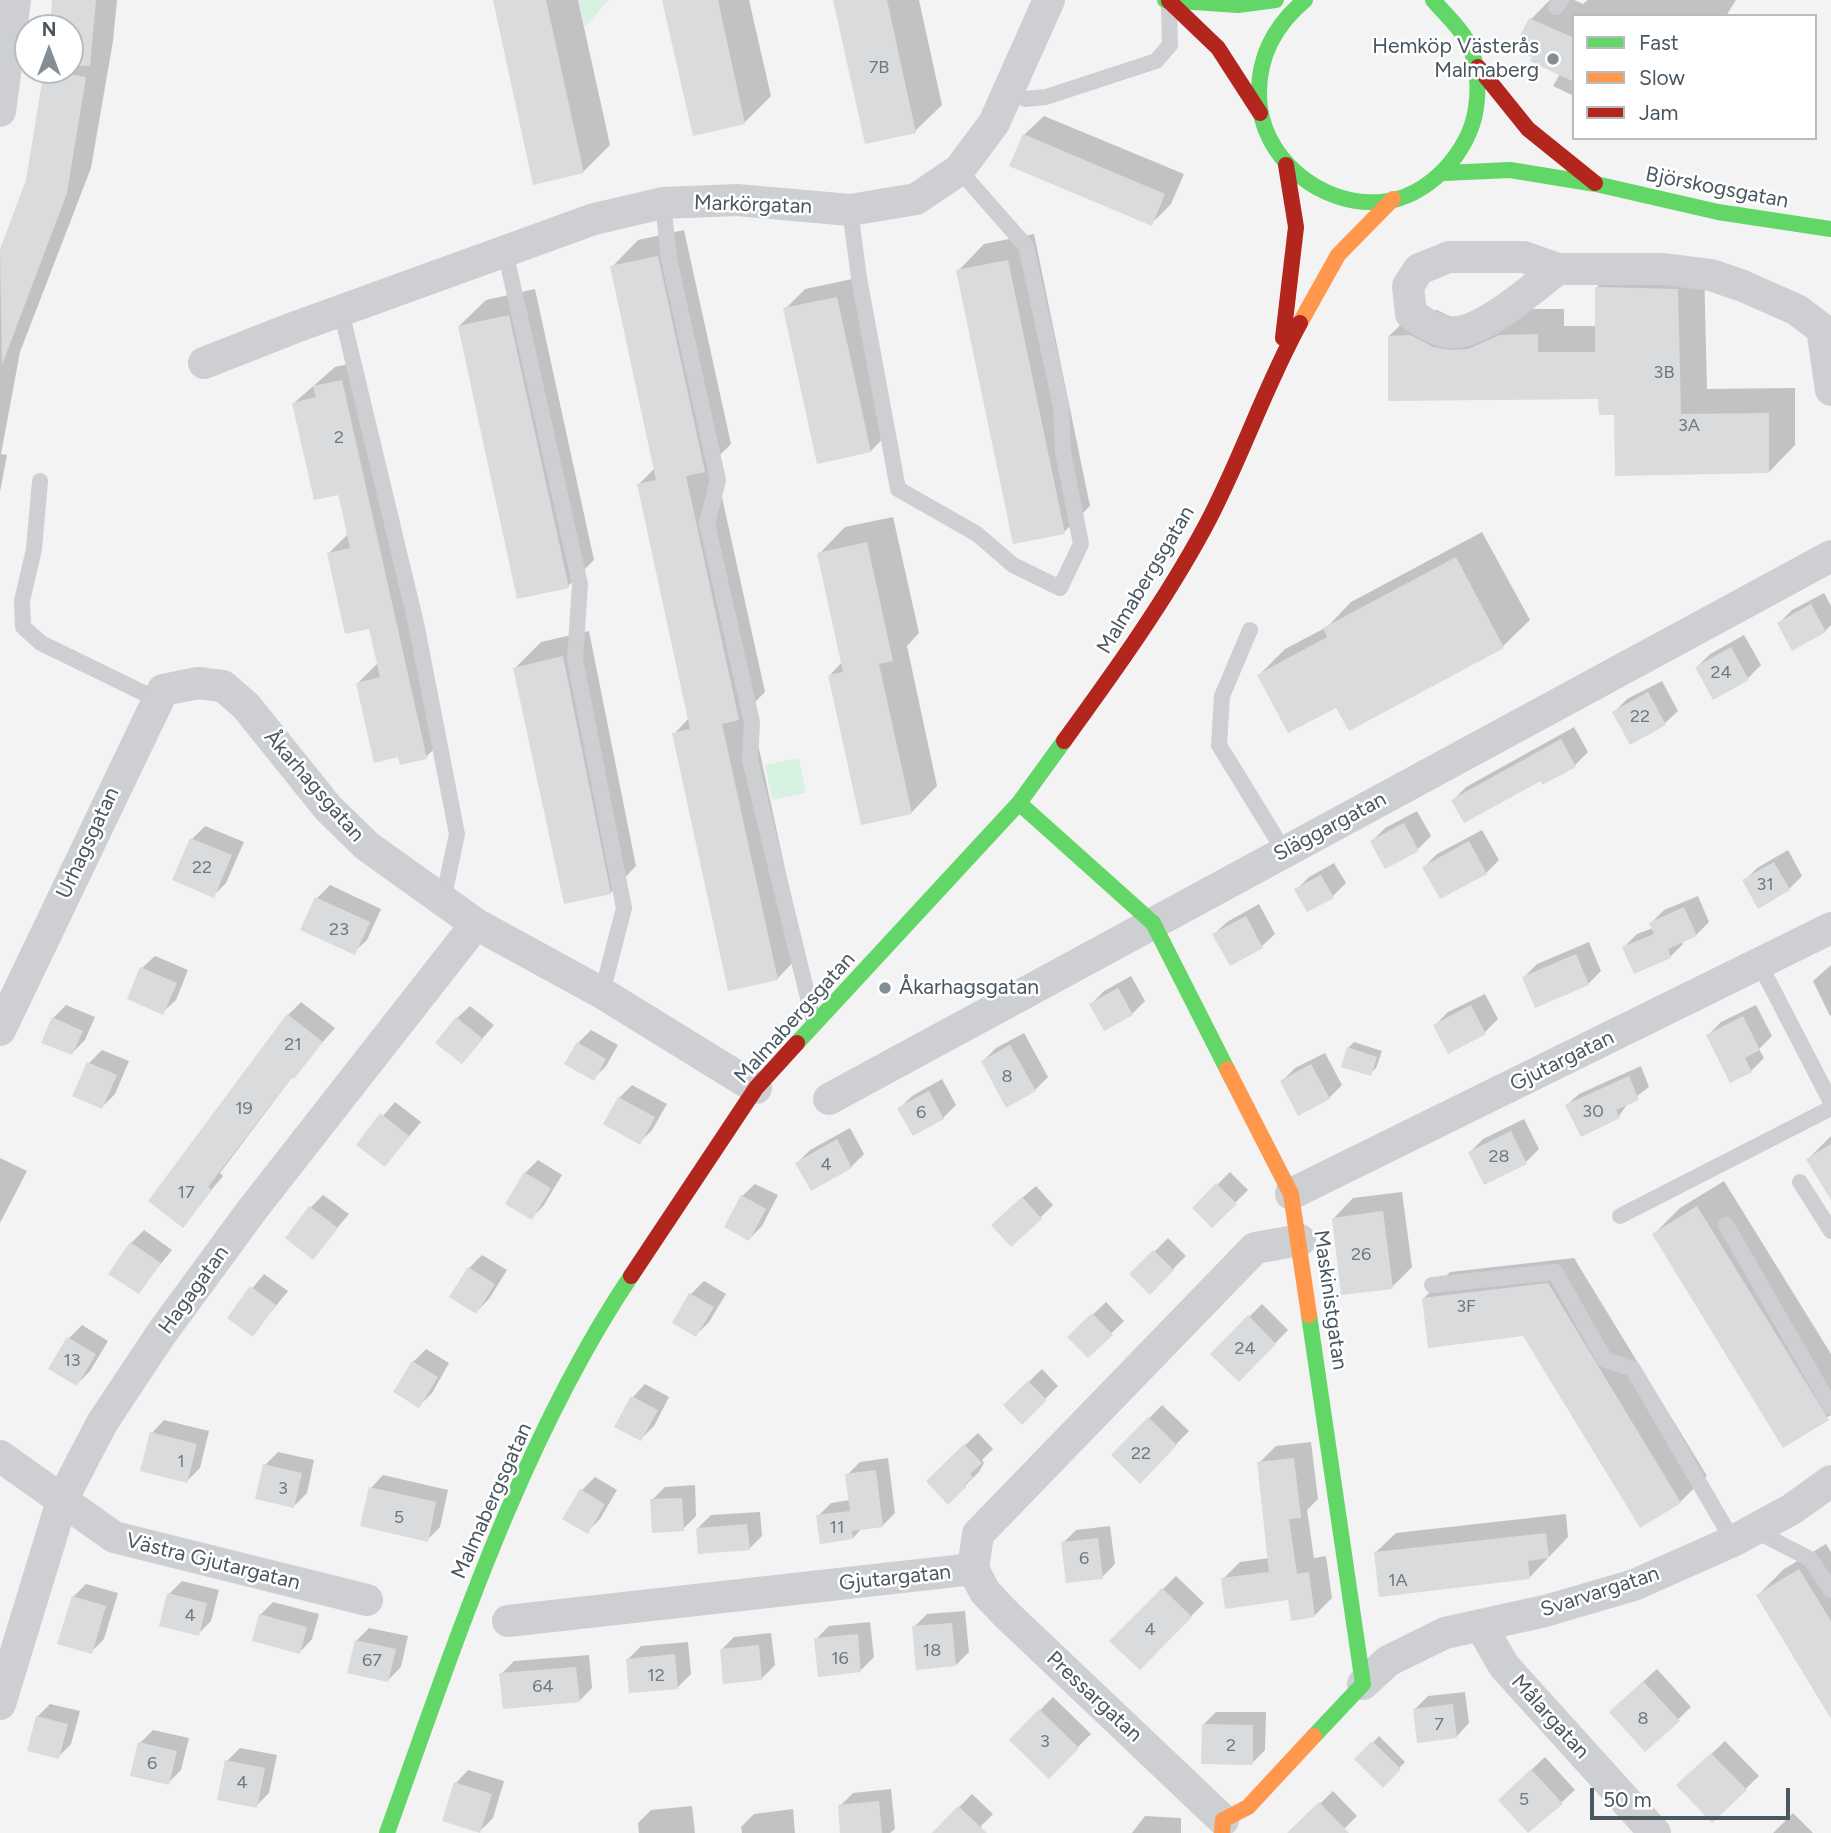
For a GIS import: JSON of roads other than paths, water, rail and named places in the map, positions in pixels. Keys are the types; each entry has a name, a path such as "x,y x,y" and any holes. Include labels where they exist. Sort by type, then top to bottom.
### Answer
{"main road":[{"path":"1167,1 1238,5 1276,0"},
{"path":"1260,114 1258,85 1263,56 1275,30 1305,0"},
{"path":"1167,1 1218,48 1260,114 1270,141 1286,165 1308,184 1335,197 1363,202 1392,199 1420,190 1444,173 1463,151 1475,124 1480,96 1478,67 1468,39 1452,8 1433,0"},
{"name":"Björskogsgatan","path":"1478,67 1528,130 1596,184"},
{"name":"Malmabergsgatan","path":"1281,357 1296,227 1286,165"},
{"name":"Björskogsgatan","path":"1444,173 1510,170 1596,184 1718,212 1831,229"},
{"name":"Malmabergsgatan","path":"387,1833 478,1581 556,1408 587,1346 618,1295 756,1088 1019,803 1152,617 1206,525 1281,357 1338,255 1392,199"},
{"name":"Maskinistgatan","path":"1019,803 1153,923 1292,1194 1363,1684"},
{"path":"1223,1827 1248,1807 1363,1684"}],"street":[{"name":"Markörgatan","path":"204,363 594,219 663,203 737,200 850,210 916,199 959,170 994,123 1049,0"},
{"path":"0,111 9,19"},
{"path":"1558,270 1664,269 1711,275 1787,305 1822,329 1831,390"},
{"name":"Släggargatan","path":"829,1099 1831,556"},
{"name":"Åkarhagsgatan","path":"158,700 163,690 198,683 223,686 246,706 328,808 367,846 476,924 602,993 756,1088"},
{"name":"Urhagsgatan","path":"0,1030 158,700"},
{"name":"Hagagatan","path":"0,1704 63,1498 102,1423 161,1334 252,1210 476,924"},
{"name":"Gjutargatan","path":"1292,1194 1831,928"},
{"name":"Gjutargatan","path":"508,1622 972,1569 978,1534 1228,1275 1255,1248 1300,1240"},
{"name":"Västra Gjutargatan","path":"0,1456 63,1498 114,1537 367,1600"},
{"name":"Svarvargatan","path":"1363,1684 1388,1661 1445,1633 1634,1586 1743,1535 1791,1509 1831,1481"},
{"name":"Pressargatan","path":"972,1569 985,1592 1007,1615 1223,1827"},
{"name":"Målargatan","path":"1480,1626 1504,1666 1655,1833"}],"lane":[{"path":"1009,92 1026,99 1046,97 1156,61 1170,45 1167,1"},
{"path":"850,210 859,278 898,489 977,534 1013,565 1060,587 1081,544 1063,453 1061,406 1026,246 959,170"},
{"path":"663,203 669,259 718,481 706,524 752,722 750,760 815,1025"},
{"path":"505,251 580,584 575,660 624,908 602,993"},
{"path":"341,311 415,623 457,834 443,900"},
{"path":"40,481 34,549 22,601 23,627 41,643 158,700"},
{"path":"1250,630 1222,696 1219,745 1284,852"},
{"path":"1620,1216 1831,1105 1759,963"},
{"path":"1800,1182 1831,1230"},
{"path":"1726,1225 1831,1407"},
{"path":"1432,1285 1555,1272 1605,1360 1633,1369 1743,1535 1810,1559 1831,1590"}],"place":[{"name":"Hemköp Västerås Malmaberg","path":"1553,59"},
{"name":"Åkarhagsgatan","path":"885,988"}]}
